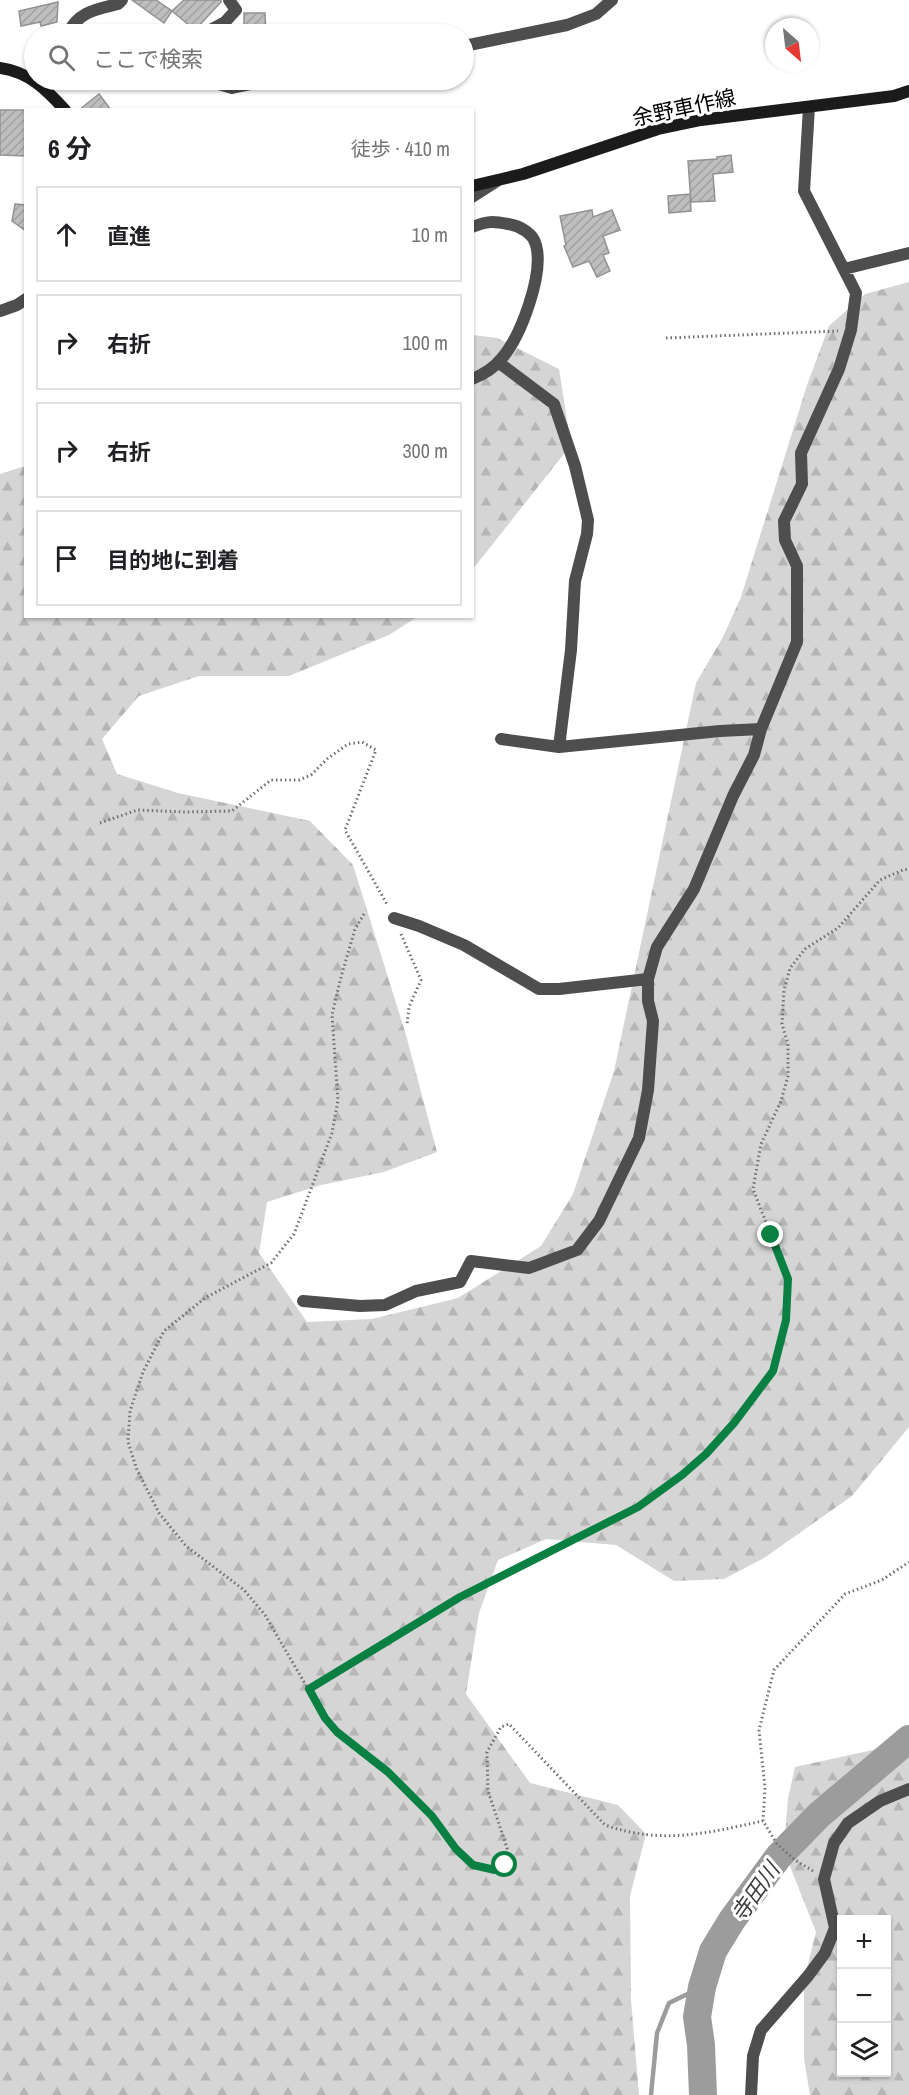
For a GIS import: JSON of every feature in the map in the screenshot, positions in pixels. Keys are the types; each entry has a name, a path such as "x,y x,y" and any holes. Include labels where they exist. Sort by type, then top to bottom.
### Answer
{"main road":[{"path":"0,68 24,75"},
{"path":"52,90 63,108"},
{"name":"余野車作線","path":"474,186 498,181 658,129 700,120 894,96 909,91"}],"street":[{"path":"75,24 88,11 118,4 122,0"},
{"path":"220,24 236,10 229,0"},
{"path":"474,44 567,25 596,14 612,0"},
{"path":"303,1301 360,1306 385,1305 416,1291 460,1282 471,1261 529,1268 577,1250 599,1221 639,1138 648,1090 653,1020 648,1001 648,979 657,947 694,889 733,796 754,755 761,729 797,642 797,566 785,540 784,521 802,484 801,453 839,369 851,330 856,293 804,190 809,107"},
{"path":"474,196 498,181"},
{"path":"474,226 489,221 514,225 531,234 536,244 538,258 532,292 518,334 498,362 486,373 474,378"},
{"path":"844,269 909,253"},
{"path":"0,311 24,300"},
{"path":"498,362 554,404 575,466 588,520 587,534 575,581 571,650 559,747"},
{"path":"501,739 559,747 761,729"},
{"path":"394,918 464,945 539,989 560,989 648,979"},
{"path":"751,2095 753,2056 761,2030 825,1953 835,1928 824,1879 834,1844 848,1823 880,1801 909,1789"}],"path":[{"path":"666,338 851,330"},
{"path":"100,823 137,810 232,811 271,780 299,780 311,775 327,759 348,744 362,742 376,750 345,830 394,918 421,980 409,1007 407,1024"},
{"path":"309,1689 460,1597 638,1507 682,1475 706,1454 734,1423 773,1371 786,1320 788,1279 753,1189 761,1144 781,1101 788,1076 788,1044 782,1024 784,990 790,968 805,949 838,928 880,880 909,869"},
{"path":"363,914 355,930 332,1015 338,1100 332,1133 294,1234 271,1263 205,1298 164,1331 143,1372 130,1411 128,1442 136,1470 159,1513 186,1546 244,1590 266,1615 325,1718 337,1732 388,1772 432,1816 456,1849 473,1865 495,1870 505,1865 508,1851 488,1791 487,1752 501,1727 509,1724 605,1825 619,1830 656,1836 701,1835 763,1821"},
{"path":"824,1879 795,1860 777,1844 763,1821 765,1788 759,1730 774,1670 845,1594 882,1580 909,1562"}],"green space":[{"path":"909,282 909,1427 852,1496 764,1558 724,1579 674,1581 616,1545 546,1539 498,1560 479,1613 466,1694 530,1783 618,1805 646,1834 630,1896 631,2000 639,2095 0,2095 0,474 24,466 24,618 415,618 389,635 289,676 199,676 139,696 102,739 117,774 178,793 310,821 353,865 406,1035 437,1152 384,1172 321,1185 267,1202 259,1253 307,1322 372,1319 458,1298 541,1246 573,1194 614,1071 696,683 723,637 741,597 807,385 829,326 865,294"},
{"path":"474,335 497,338 559,369 571,445 474,568"},
{"path":"909,1742 909,2095 810,2095 804,2059 804,1980 816,1932 784,1851 788,1798 795,1767"}],"building":[{"path":"132,0 156,0 172,11 164,23"},
{"path":"184,0 221,0 201,24 188,24 172,11"},
{"path":"58,2 57,22 49,24 40,24 40,22 21,26 19,11"},
{"path":"244,13 265,13 266,24 244,24"},
{"path":"99,94 110,108 82,108"},
{"path":"0,110 24,110 24,156 0,155"},
{"path":"731,155 733,172 713,174 715,201 691,202 688,161 717,159 717,157"},
{"path":"690,194 691,211 669,213 668,196"},
{"path":"15,204 24,205 24,230 12,221"},
{"path":"592,210 593,217 612,210 620,230 603,236 609,253 603,255 610,271 597,277 589,261 573,267 564,246 566,245 560,216"}],"waterway":[{"name":"寺田川","path":"703,2095 701,2045 697,2017 702,1987 713,1951 732,1920 779,1856 819,1815 909,1739"},
{"path":"651,2095 657,2033 669,2003 702,1987"}],"route":[{"path":"505,1865 495,1870 473,1865 456,1849 432,1816 388,1772 337,1732 325,1718 309,1689 460,1597 638,1507 682,1475 706,1454 734,1423 773,1371 786,1320 788,1279 771,1235"}]}
